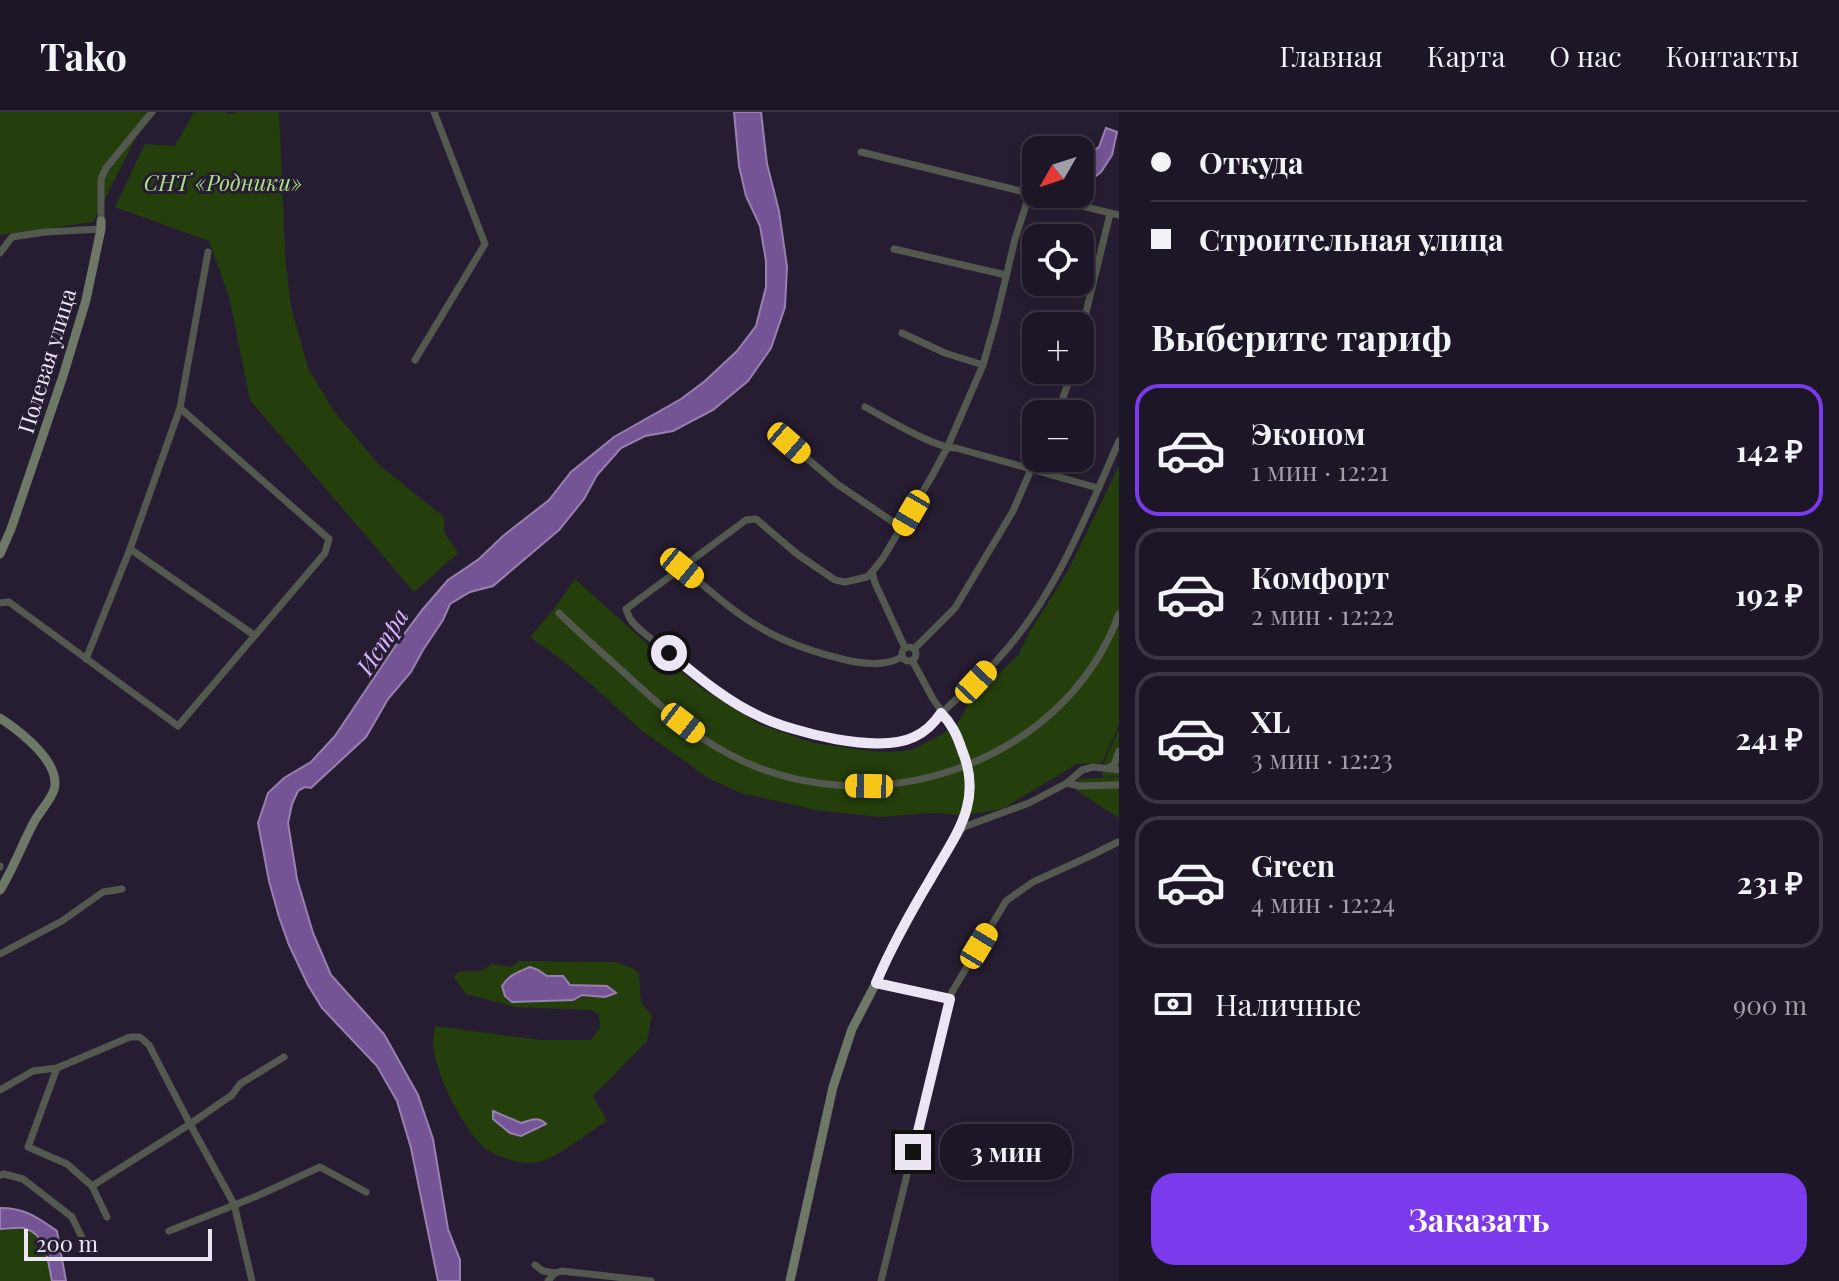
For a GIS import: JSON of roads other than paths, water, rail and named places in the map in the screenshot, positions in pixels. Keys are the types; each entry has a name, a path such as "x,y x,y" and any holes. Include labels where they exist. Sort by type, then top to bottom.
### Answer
{"street":[{"path":"0,253 12,237 101,225 101,179 106,168 152,112"},
{"path":"415,360 485,244 434,112"},
{"path":"861,152 1022,191"},
{"path":"1026,208 983,365 947,448 902,528 872,572 867,577 845,582 835,580 797,554 756,519 746,520 626,609 630,619 705,682 759,716 789,728 836,740 885,742 914,737 937,720 976,682 1008,647 1040,603 1080,528 1119,441"},
{"path":"1087,312 1115,214 1091,208"},
{"name":"Полевая улица","path":"0,554 63,376 86,300 101,225"},
{"path":"894,249 1006,275"},
{"path":"86,659 130,549 180,408 208,252"},
{"path":"902,333 945,353 983,365"},
{"path":"865,407 947,448 1022,466"},
{"path":"0,603 9,602 178,726 325,553 329,539 180,408"},
{"path":"789,443 837,484 902,528"},
{"path":"902,657 903,651 955,608 1013,511 1030,472"},
{"path":"1042,472 1098,488"},
{"path":"130,549 254,635"},
{"path":"682,568 760,628 810,651 869,664 887,663 902,657"},
{"path":"872,572 875,583 916,655 912,660"},
{"path":"559,613 704,740 753,766 796,779 829,785 869,786 927,779 969,765 1015,741 1056,708 1079,683 1100,653 1119,614"},
{"path":"902,657 912,660"},
{"path":"790,1281 833,1087 852,1029 885,962 961,828 970,796 969,765 952,725 941,713 912,660"},
{"path":"0,718 33,745 51,765 56,779 53,792 0,890"},
{"path":"1105,769 1114,765 1119,751"},
{"path":"961,828 1029,803 1067,783 1082,770 1093,767 1119,770"},
{"path":"1067,783 1079,786 1119,785"},
{"path":"881,1281 952,992 1006,901 1033,882 1118,842"},
{"path":"0,954 62,921 103,892 122,889"},
{"path":"876,983 950,999"},
{"path":"0,1090 33,1071 57,1068 130,1037 140,1037 149,1045 234,1204 252,1281"},
{"path":"92,1186 190,1124 232,1095 240,1084 284,1057"},
{"path":"57,1068 28,1147 67,1164 92,1186 107,1217"},
{"path":"169,1231 320,1167 366,1192"},
{"path":"0,1175 23,1179 72,1217 87,1248"},
{"path":"535,1265 543,1271 555,1273 573,1272 651,1281"},
{"path":"548,1281 555,1273"}],"park label":[{"name":"СНТ «Родники»","path":"223,183"}],"water label":[{"name":"Истра","path":"383,642"}]}
